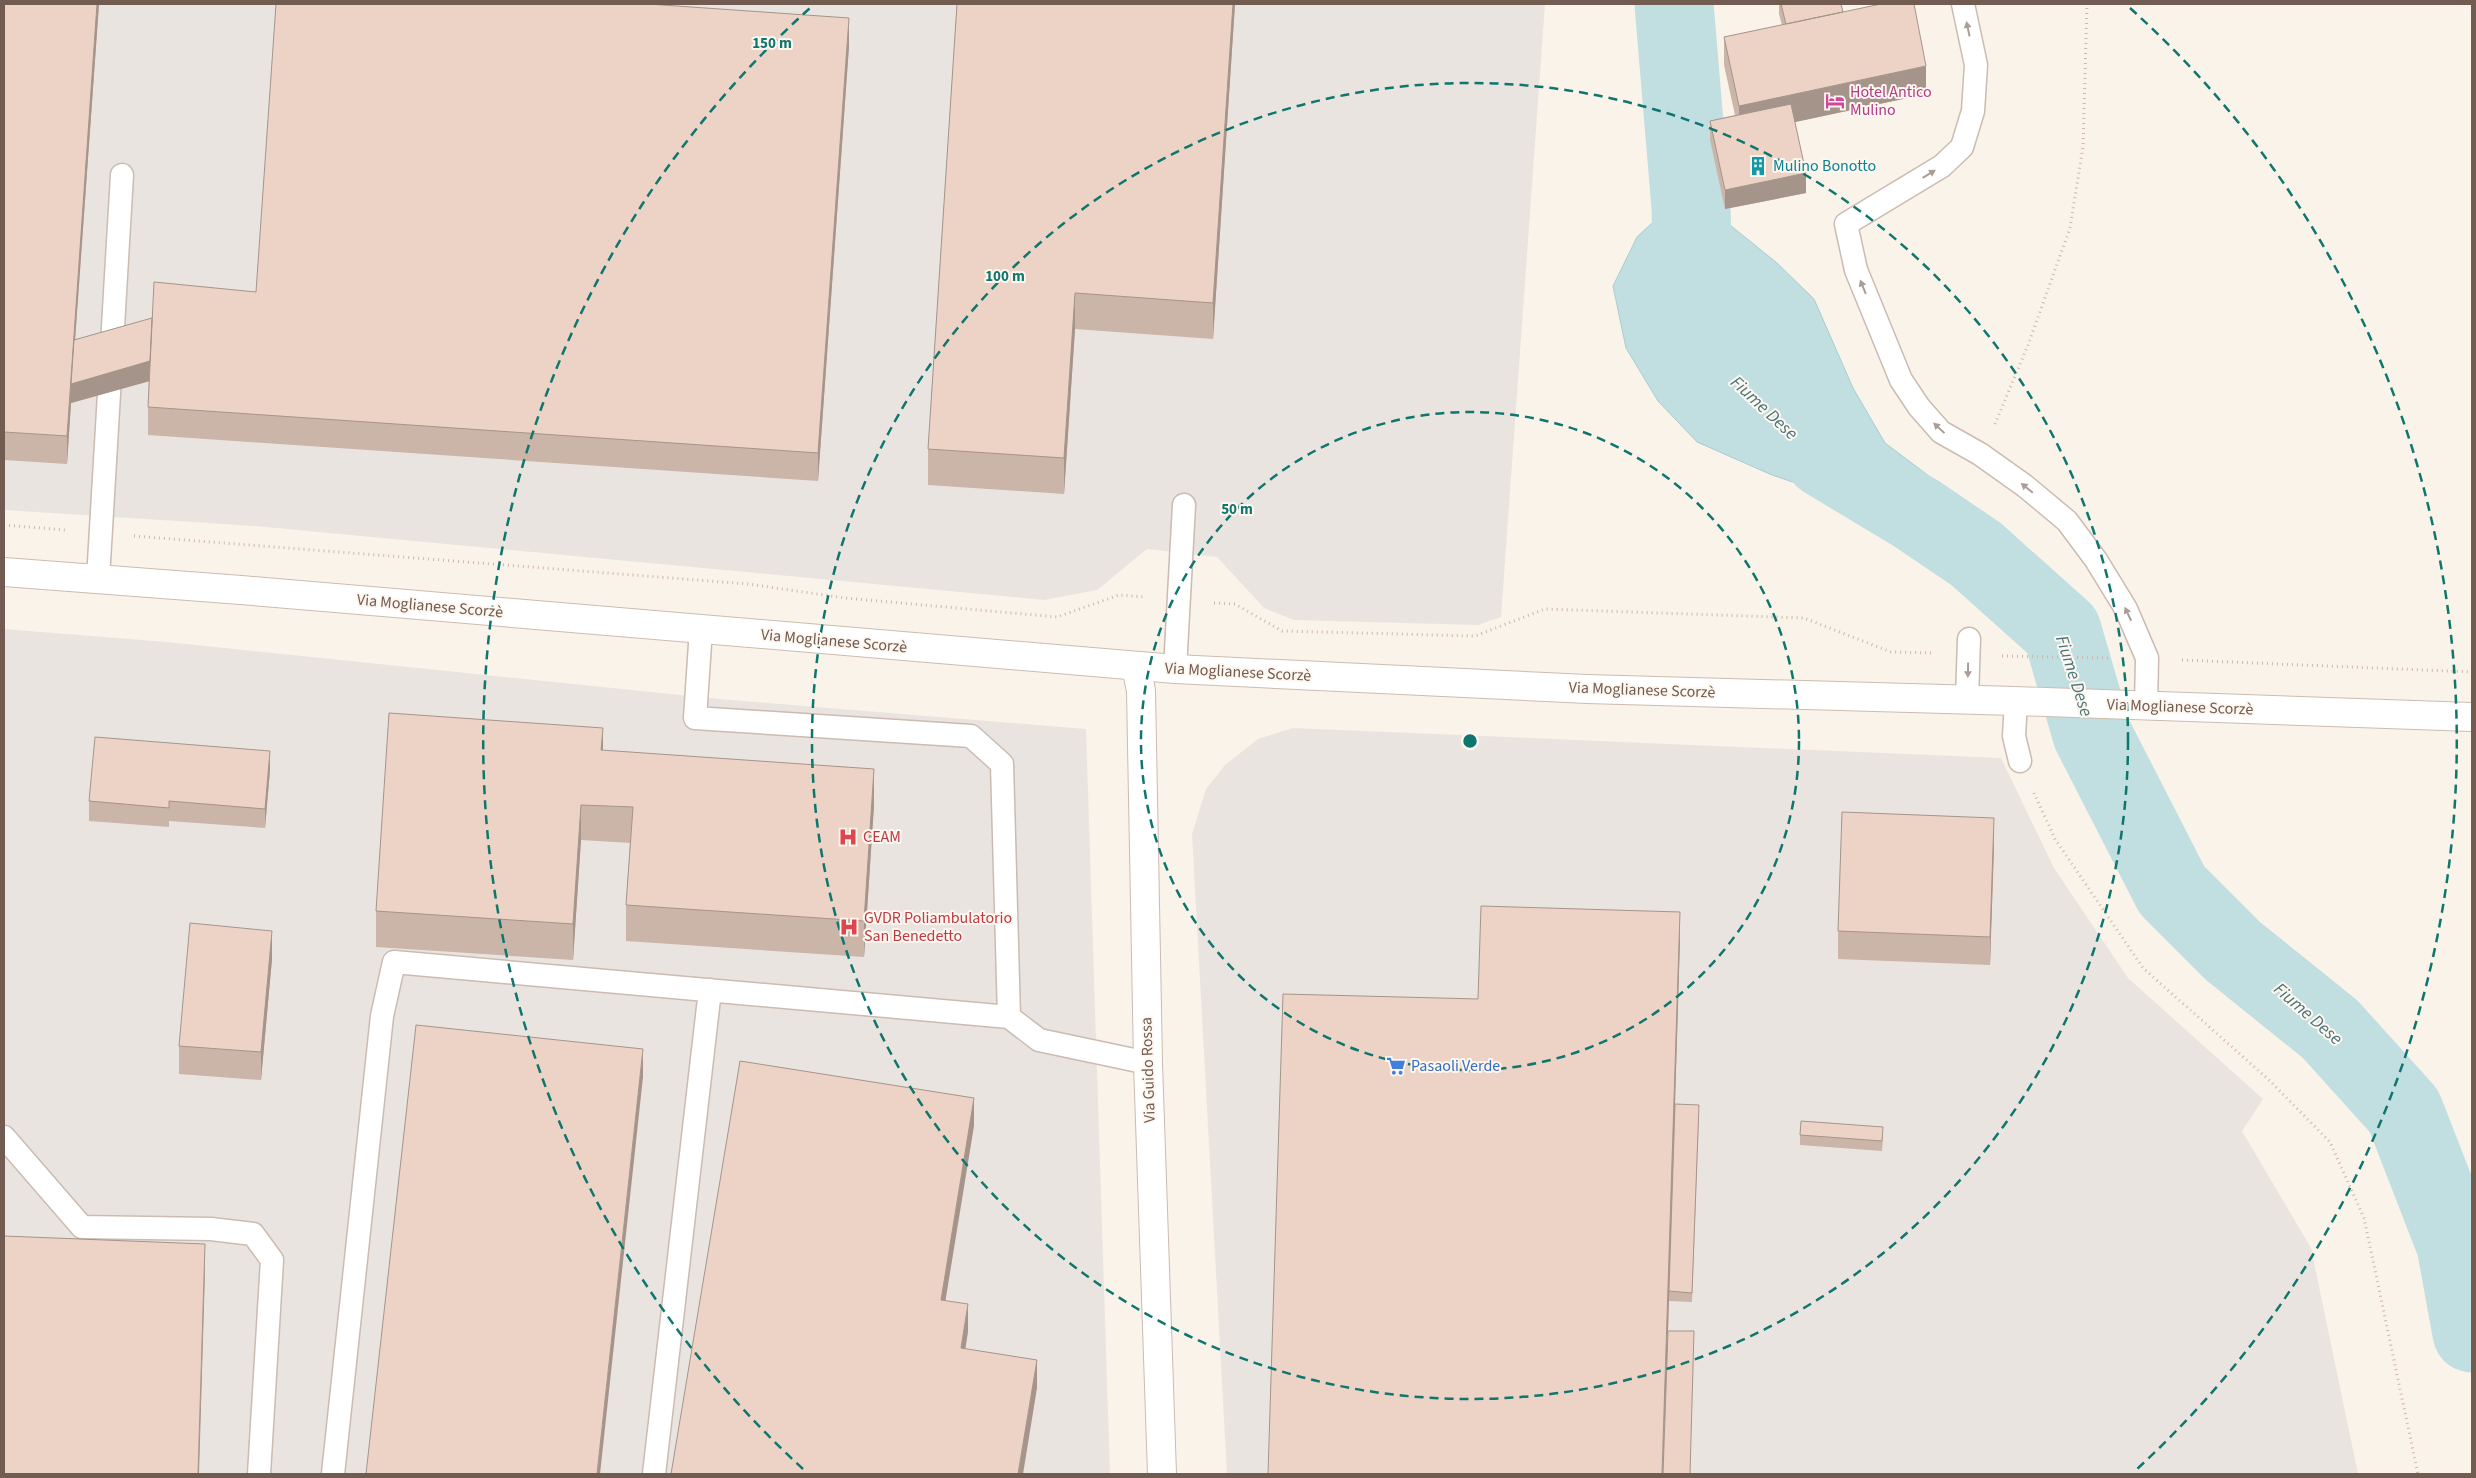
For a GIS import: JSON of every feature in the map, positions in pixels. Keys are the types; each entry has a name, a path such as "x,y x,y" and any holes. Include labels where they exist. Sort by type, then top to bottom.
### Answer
{"main road":[{"name":"Via Moglianese Scorzè","path":"4,572 1175,669 1577,689 2146,705 2472,718"},
{"name":"Via Guido Rossa","path":"1136,666 1141,691 1148,1063 1162,1474"}],"lane":[{"path":"1963,4 1976,65 1973,111 1962,147 1942,166 1846,224 1856,270 1901,380 1919,407 1941,432 1980,454 2025,486 2067,521 2096,560 2126,609 2147,658 2146,705"},
{"path":"98,579 122,175"},
{"path":"1175,669 1184,505"},
{"path":"701,629 695,718 971,736 1002,764 1010,1017"},
{"path":"1967,700 1969,647"},
{"path":"2016,701 2014,736 2020,761"},
{"path":"333,1474 382,1016 394,962 1010,1017 1039,1040 1148,1063"},
{"path":"654,1474 710,990"},
{"path":"4,1137 82,1227 211,1229 253,1234 272,1260 259,1474"}],"path":[{"path":"1980,454 2028,346 2070,228 2083,147 2087,4"},
{"path":"4,525 748,584 845,598 1057,617 1119,596 1235,604 1282,631 1475,636 1545,609 1804,618 1890,652 1969,647 2004,656 2118,658"},
{"path":"2147,658 2472,672"},
{"path":"2020,761 2055,839 2143,968 2268,1079 2330,1142 2364,1218 2418,1474"}],"shaded area":[{"path":"4,4 1545,4 1501,617 1478,625 1294,620 1264,608 1217,557 1147,549 1097,590 1044,600 255,526 4,510"},
{"path":"4,629 167,642 719,699 1086,729 1110,1474 4,1474"},
{"path":"1293,728 2001,758 2054,868 2128,978 2263,1099 2242,1131 2311,1248 2358,1474 1227,1474 1192,834 1206,789 1225,765 1258,739"}],"water":[{"path":"1721,201 1730,225 1777,263 1814,299 1853,388 1885,443 1929,476 1908,536 1810,488 1772,475 1697,442 1658,401 1626,348 1613,286 1637,237 1666,210"}],"building":[{"path":"4,4 97,4 67,436 4,432"},
{"path":"276,4 648,4 849,18 818,453 148,407 154,282 256,292"},
{"path":"957,4 1233,4 1213,303 1075,293 1064,458 928,449"},
{"path":"1781,4 1841,4 1843,12 1786,24"},
{"path":"1881,4 1914,4 1926,66 1739,106 1724,37"},
{"name":"Mulino Bonotto","path":"1791,104 1806,173 1725,190 1710,121"},
{"path":"152,318 150,361 71,384 74,340"},
{"path":"389,713 603,728 601,750 874,769 864,921 626,905 633,807 581,805 573,924 376,911"},
{"path":"95,737 270,751 265,809 169,801 169,808 89,801"},
{"path":"1842,812 1994,818 1990,937 1838,931"},
{"path":"1481,906 1680,912 1662,1474 1268,1474 1283,994 1478,999"},
{"path":"190,923 272,931 261,1052 179,1046"},
{"path":"416,1025 643,1049 597,1474 366,1474"},
{"path":"740,1061 974,1098 941,1300 968,1304 961,1348 1037,1360 1018,1474 671,1474"},
{"path":"1675,1104 1699,1105 1692,1293 1669,1291"},
{"path":"1801,1121 1883,1127 1882,1141 1800,1135"},
{"path":"4,1236 205,1244 198,1474 4,1474"},
{"path":"1668,1331 1694,1331 1690,1474 1663,1474"}],"waterway":[{"name":"Fiume Dese","path":"1674,4 1691,207 1694,317"},
{"name":"Fiume Dese","path":"1824,458 1917,514 1976,554 2062,631 2092,734 2172,890 2233,951 2330,1029 2404,1111 2456,1245 2472,1333"}],"place":[{"name":"Hotel Antico Mulino","path":"1835,101"},
{"name":"Mulino Bonotto","path":"1758,166"},
{"name":"CEAM","path":"848,837"},
{"name":"GVDR Poliambulatorio San Benedetto","path":"849,927"},
{"name":"Pasaoli Verde","path":"1396,1066"}]}
